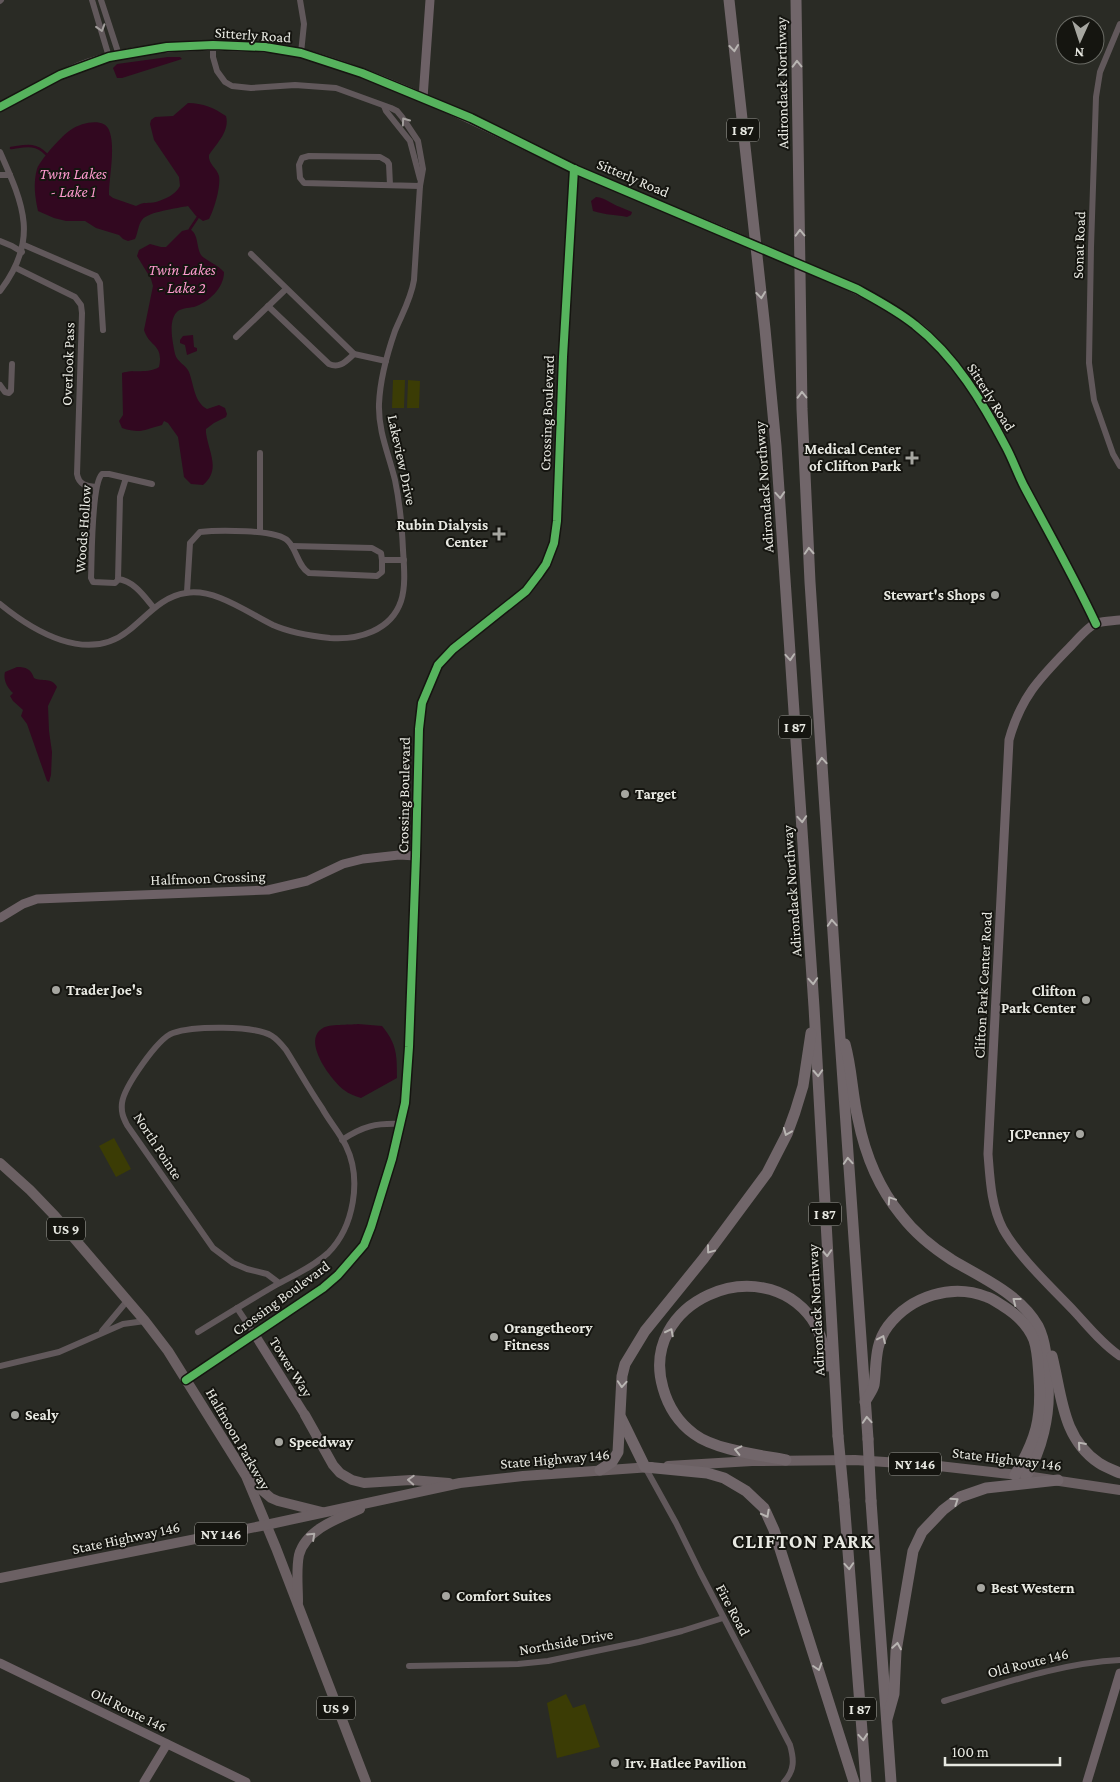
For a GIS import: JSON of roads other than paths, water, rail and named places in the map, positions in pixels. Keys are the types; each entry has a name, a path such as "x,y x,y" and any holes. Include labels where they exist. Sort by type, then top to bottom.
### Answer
{"highway":[{"name":"Adirondack Northway","path":"729,0 776,446 814,1007 838,1436 866,1782"},
{"name":"Adirondack Northway","path":"796,0 802,409 810,582 838,1024 891,1782"},
{"path":"600,1470 612,1462 618,1452 622,1376 625,1364 632,1350 740,1211 767,1173 787,1134 803,1086 814,1007"},
{"path":"838,1024 850,1062 857,1118 864,1144 875,1175 884,1191 901,1215 930,1244 950,1259 992,1283 1021,1303 1048,1340 1071,1432 1078,1443 1100,1463 1120,1473"},
{"path":"786,1460 714,1444 695,1435 671,1409 666,1400 660,1378 659,1362 662,1349 673,1324 695,1302 711,1293 728,1288 757,1286 786,1296 804,1311 817,1329 825,1353 837,1420"},
{"path":"865,1402 874,1386 874,1368 880,1341 887,1328 905,1309 919,1300 934,1294 951,1291 971,1292 988,1297 1010,1310 1024,1323 1033,1339 1038,1357 1040,1392 1038,1426 1020,1475"},
{"path":"1020,1475 1036,1456 1048,1410 1049,1391 1045,1348 1039,1328"},
{"path":"620,1415 645,1467 707,1473 724,1478 746,1491 764,1508 774,1530 854,1782"},
{"path":"886,1719 894,1694 896,1651 913,1551 922,1532 943,1510 960,1497 986,1488 1058,1480"}],"main road":[{"name":"Halfmoon Parkway","path":"0,1163 55,1216 145,1321 168,1351 246,1476 366,1782"},
{"path":"305,1415 333,1465 340,1473 352,1480 364,1483 411,1480 460,1484"},
{"name":"State Highway 146","path":"0,1578 460,1484 523,1476 645,1467 786,1460 855,1460 930,1465 1020,1475 1120,1490"},
{"path":"246,1476 260,1489 278,1501 323,1513"},
{"path":"298,1608 300,1554 308,1539 330,1523 372,1503"}],"street":[{"path":"92,0 109,57"},
{"path":"101,0 120,55"},
{"path":"300,0 304,24 301,53"},
{"path":"423,98 430,0"},
{"name":"Sonat Road","path":"1120,24 1100,72 1096,97 1090,247 1089,363 1094,400 1113,454 1120,466"},
{"name":"Sitterly Road","path":"0,107 60,75 109,57 120,55 167,47 213,46 265,47 301,53 362,73 471,118 574,168 829,277 879,301 915,325 953,363 970,386 1006,447 1096,624"},
{"name":"Lakeview Drive","path":"188,592 228,602 286,630 330,638 348,638 363,636 380,628 393,616 401,602 403,591 404,560 401,514 380,422 379,403 386,362 396,329 412,293 414,280 420,182 410,140 384,106 336,88 295,85 251,88 232,86 225,82 216,71 213,46"},
{"path":"0,152 18,196 24,232 23,249 16,268 0,291"},
{"path":"390,185 387,160 380,157 309,156 302,158 299,165 300,178 304,183 390,185 420,182"},
{"name":"Crossing Boulevard","path":"186,1380 255,1335 331,1281 364,1245 372,1227 387,1177 405,1103 409,1047 419,729 422,703 438,665 452,650 526,592 546,564 554,543 557,521 563,357 574,168"},
{"path":"0,175 10,175"},
{"path":"0,241 96,276 100,283 103,330"},
{"path":"251,254 354,354 386,362"},
{"name":"Overlook Pass","path":"16,268 75,297 81,305 77,474 82,484 96,487"},
{"path":"236,337 286,289"},
{"path":"268,306 334,367 340,366 354,354"},
{"path":"0,385 5,392 9,393 11,391 12,364"},
{"path":"260,453 260,532"},
{"name":"Woods Hollow","path":"118,578 115,584 91,580 98,478 102,474 109,474 152,484"},
{"path":"126,478 120,497 118,578 132,584 154,608"},
{"path":"0,604 52,636 67,642 93,645 108,642 126,632 167,599 188,592 192,540 197,534 207,532 260,532 283,537 292,546 304,570 309,574 377,576 382,572 381,553 372,548 292,546"},
{"path":"382,560 404,560"},
{"path":"0,611 9,611"},
{"path":"1096,624 1120,620"},
{"name":"Clifton Park Center Road","path":"1096,624 1074,643 1038,680 1015,720 1009,740 988,1154 990,1188 1003,1229 1015,1246 1044,1279 1106,1345 1120,1356"},
{"name":"Halfmoon Crossing","path":"0,918 23,904 37,899 268,890 307,881 343,864 363,859 399,855 416,856"},
{"name":"North Pointe","path":"198,1332 295,1275 328,1252 338,1240 345,1227 353,1200 355,1177 353,1164 342,1140 286,1050 273,1036 262,1031 230,1028 174,1032 163,1037 143,1063 126,1092 122,1101 122,1113 127,1125 204,1238 222,1256 247,1269 266,1274 279,1283"},
{"path":"342,1140 365,1127 377,1124 401,1124"},
{"path":"99,1334 127,1301"},
{"name":"Tower Way","path":"237,1308 305,1415"},
{"path":"0,1366 59,1352 123,1324 145,1321"},
{"name":"Fire Road","path":"645,1467 676,1523 723,1618 790,1745 794,1766 790,1776 784,1782"},
{"name":"Northside Drive","path":"409,1666 518,1664 548,1661 682,1631 723,1618"},
{"name":"Old Route 146","path":"944,1701 1056,1669 1099,1661 1120,1660"},
{"name":"Old Route 146","path":"0,1663 246,1782"},
{"path":"1087,1782 1120,1673"},
{"path":"144,1782 166,1744"}],"water":[{"path":"180,57 182,59 122,78 117,78 113,68 117,64"},
{"name":"Twin Lakes - Lake 1","path":"188,103 208,106 226,116 227,121 224,132 209,155 210,161 219,176 219,186 217,198 209,219 203,221 188,206 170,209 145,217 140,224 135,239 128,241 119,235 96,228 85,221 66,221 38,211 35,185 37,169 42,160 68,132 76,127 92,122 106,126 111,137 112,153 109,195 136,206 160,201 173,194 180,186 179,177 154,140 150,124 151,120 155,117 173,116"},
{"path":"596,197 632,212 631,215 627,217 593,211 591,201"},
{"name":"Twin Lakes - Lake 2","path":"190,229 195,234 201,255 224,272 221,284 215,294 200,305 178,311 172,322 172,339 175,354 189,372 199,402 207,409 219,405 225,408 227,414 226,417 206,429 213,467 203,485 191,484 184,477 178,437 168,423 164,421 162,425 138,431 122,428 119,421 123,415 122,373 155,369 159,367 160,360 158,350 146,336 144,330 153,286 151,279 137,256 139,250 150,244 166,247 182,231"},
{"path":"193,335 194,347 197,348 197,351 187,355 185,345 180,343 180,340 183,336"},
{"path":"17,667 28,669 34,678 50,681 57,687 48,706 52,752 49,782 47,781 27,724 21,716 23,710 13,701 10,696 13,693 5,681 5,672"},
{"path":"334,1025 382,1026 391,1038 397,1063 397,1078 361,1098 346,1091 332,1078 320,1060 315,1041 317,1034 323,1028"}],"waterway":[{"path":"11,148 34,147 46,154"},
{"path":"190,229 198,217"}],"place":[{"name":"Medical Center of Clifton Park","path":"912,458"},
{"name":"Rubin Dialysis Center","path":"499,534"},
{"name":"Stewart's Shops","path":"995,595"},
{"name":"Target","path":"625,794"},
{"name":"Trader Joe's","path":"56,990"},
{"name":"Clifton Park Center","path":"1086,1000"},
{"name":"JCPenney","path":"1080,1134"},
{"name":"Orangetheory Fitness","path":"494,1337"},
{"name":"Sealy","path":"15,1415"},
{"name":"Speedway","path":"279,1442"},
{"name":"Best Western","path":"981,1588"},
{"name":"Comfort Suites","path":"446,1596"},
{"name":"Irv. Hatlee Pavilion","path":"615,1763"}],"district":[{"name":"CLIFTON PARK","path":"803,1541"}]}
